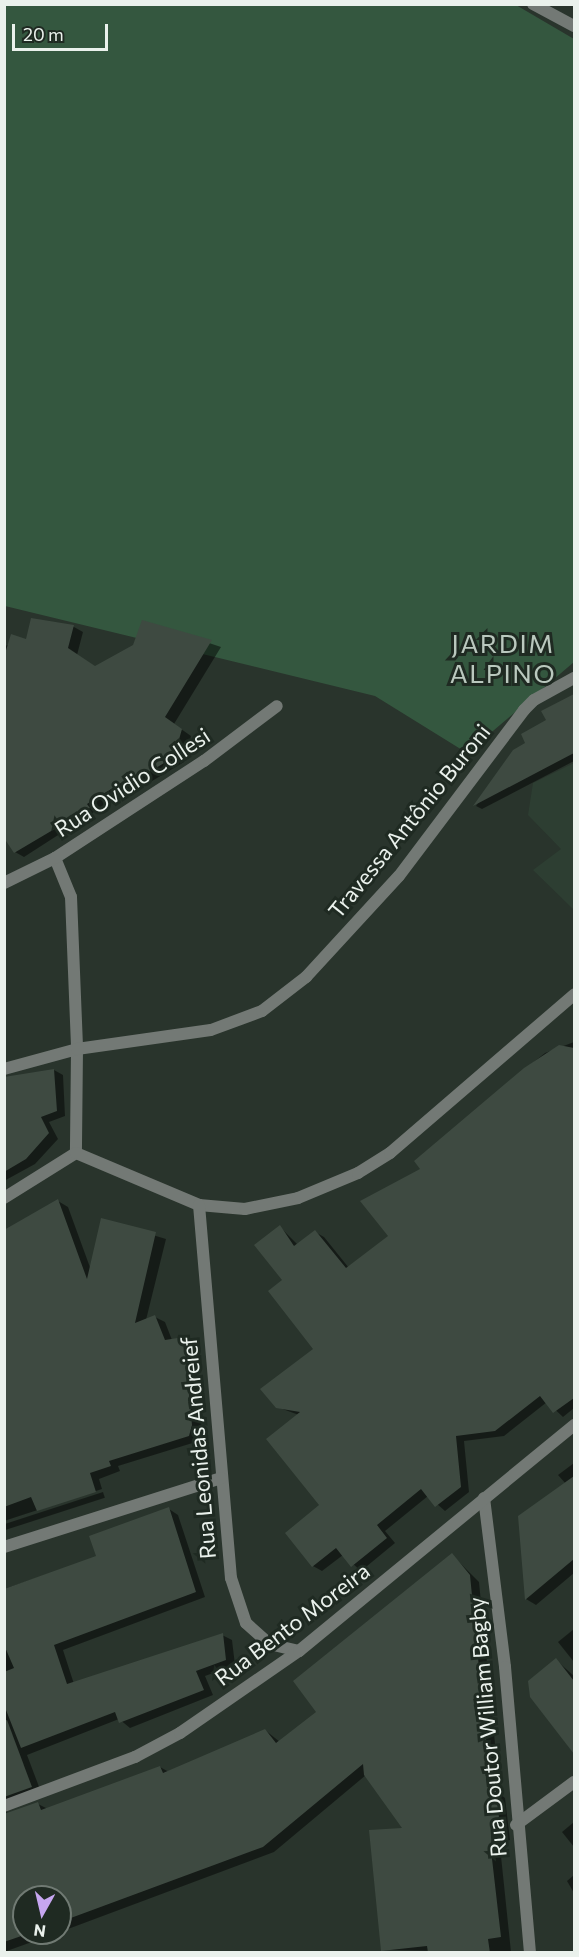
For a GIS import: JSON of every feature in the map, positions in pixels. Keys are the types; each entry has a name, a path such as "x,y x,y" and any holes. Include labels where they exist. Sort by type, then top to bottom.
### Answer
{"street":[{"path":"533,4 574,26"},
{"name":"Travessa Antônio Buroni","path":"4,1069 77,1049 211,1030 262,1011 306,976 399,876 524,710 534,700 574,678"},
{"name":"Rua Ovidio Collesi","path":"4,883 55,858 204,761 278,706"},
{"path":"55,858 70,897 77,1049 76,1153"},
{"path":"76,1153 199,1205 245,1209 298,1198 358,1173 390,1153 574,994"},
{"path":"4,1198 76,1153"},
{"name":"Rua Leonidas Andreief","path":"199,1205 231,1578 246,1623 269,1644 298,1651"},
{"name":"Rua Bento Moreira","path":"4,1806 135,1757 180,1733 298,1651 574,1425"},
{"path":"4,1547 221,1479"},
{"name":"Rua Doutor William Bagby","path":"484,1498 505,1667 516,1825 530,1953"},
{"path":"516,1825 574,1782"}],"shaded area":[{"path":"574,763 574,910 533,870 561,849 528,815 533,783"}],"green space":[{"path":"5,5 516,5 574,39 574,662 467,753 375,696 5,606"}],"building":[{"path":"31,618 74,625 68,648 95,666 133,645 142,620 212,640 165,717 182,729 174,757 136,780 134,775 87,804 90,808 14,853 4,838 4,657 11,634 26,639"},
{"path":"574,694 574,753 473,806 513,750 525,743 521,734 546,720 541,711"},
{"path":"559,1045 574,1048 574,1398 553,1413 540,1396 495,1431 456,1436 461,1487 435,1507 421,1489 377,1525 387,1538 351,1567 336,1548 312,1567 285,1533 319,1505 266,1439 300,1412 276,1408 260,1389 313,1349 268,1291 282,1280 254,1245 280,1225 294,1246 315,1230 346,1268 388,1236 360,1201 420,1169 414,1161 524,1068"},
{"path":"54,1069 57,1111 41,1117 49,1133 26,1159 4,1172 4,1077"},
{"path":"58,1199 87,1279 101,1218 156,1232 135,1323 155,1315 165,1340 184,1337 192,1425 189,1436 109,1461 111,1466 90,1473 96,1492 37,1511 31,1497 4,1507 4,1230"},
{"path":"574,1476 574,1559 525,1600 518,1516"},
{"path":"169,1507 196,1592 54,1645 67,1684 223,1633 226,1660 196,1671 204,1690 119,1723 115,1712 21,1748 4,1705 4,1672 14,1668 4,1645 4,1589 96,1556 89,1536"},
{"path":"452,1553 470,1575 491,1791 496,1790 501,1836 492,1836 491,1850 501,1937 488,1939 490,1953 428,1953 427,1946 381,1951 369,1830 402,1828 364,1775 363,1764 263,1847 72,1918 72,1885 12,1885 12,1939 4,1942 4,1814 38,1802 41,1810 160,1766 163,1773 265,1729 276,1743 316,1712 293,1681"},
{"path":"556,1658 574,1681 574,1754 530,1697 528,1681"},
{"path":"7,1720 32,1787 4,1797 4,1721"}],"district":[{"name":"JARDIM ALPINO","path":"503,658"}]}
